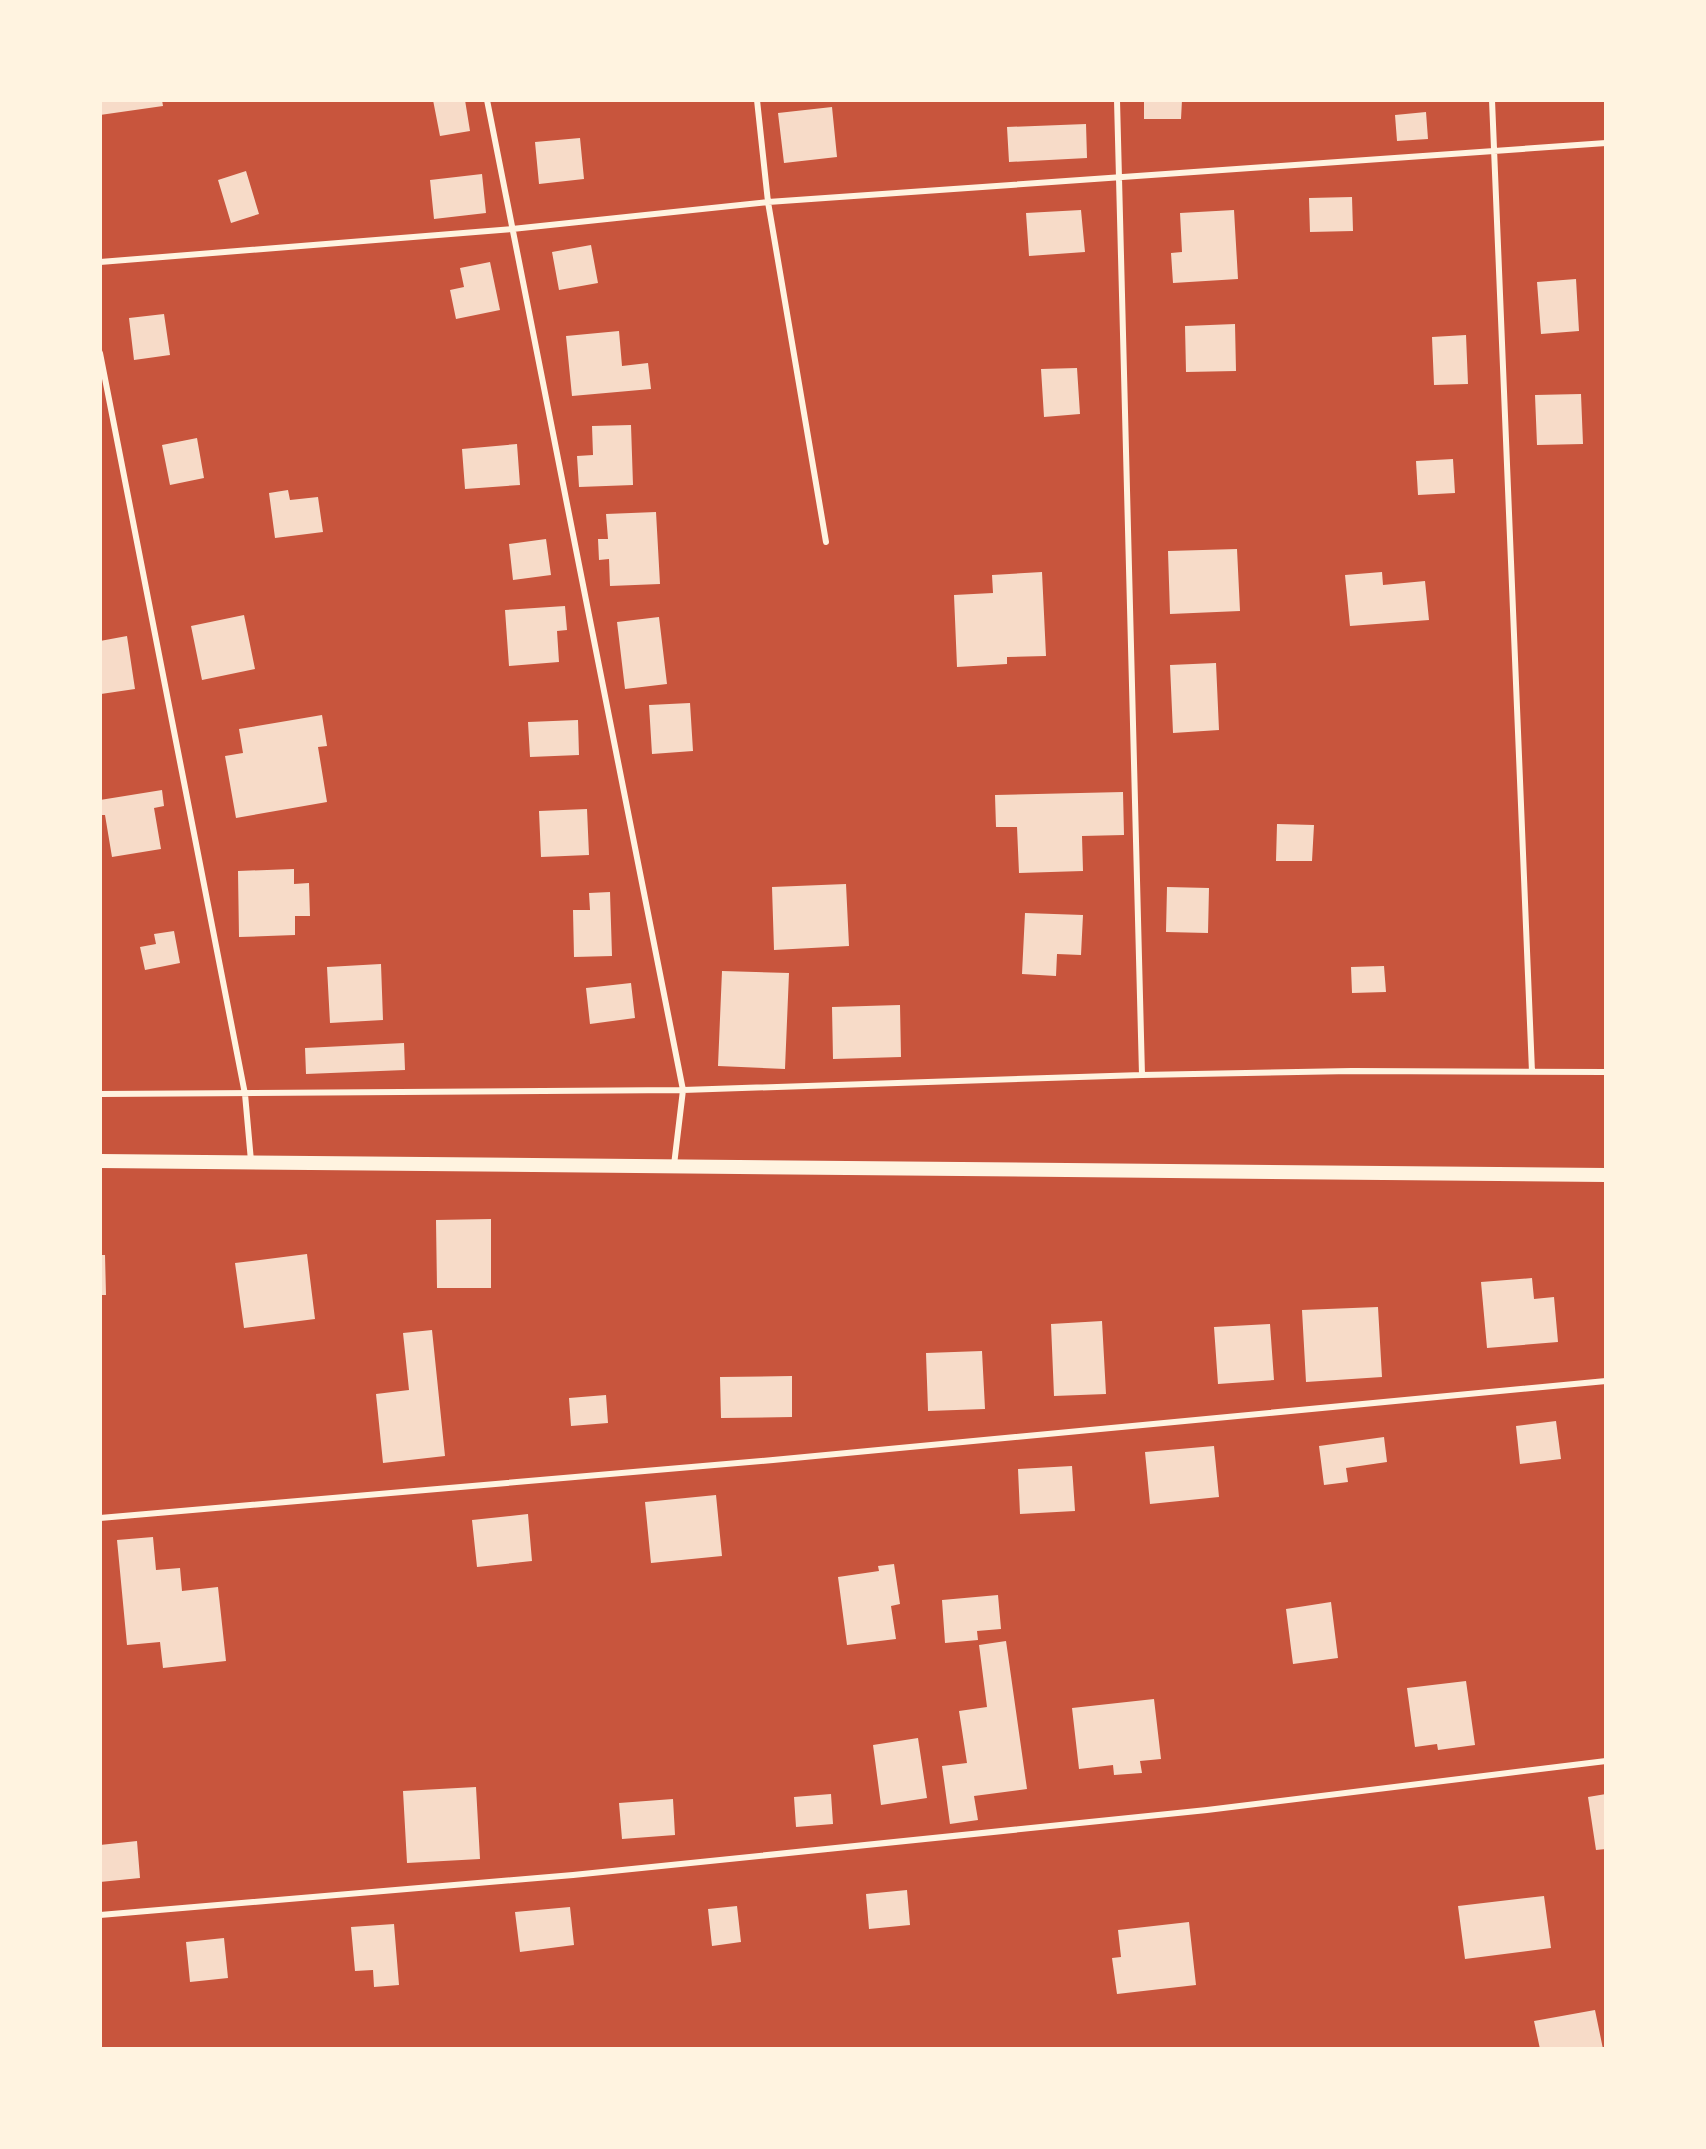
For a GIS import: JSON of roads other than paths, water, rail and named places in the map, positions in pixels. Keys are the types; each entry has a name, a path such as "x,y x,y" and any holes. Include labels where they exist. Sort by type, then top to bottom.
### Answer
{"street":[{"path":"100,1161 1606,1175"}],"lane":[{"path":"487,100 683,1090 674,1165"},
{"path":"757,100 768,202 826,542"},
{"path":"1117,100 1142,1075"},
{"path":"1492,100 1532,1072"},
{"path":"100,262 512,229 768,202 1606,143"},
{"path":"100,353 245,1094 251,1161"},
{"path":"100,1094 683,1090 1352,1071 1606,1072"},
{"path":"100,1518 773,1460 1606,1381"},
{"path":"100,1915 605,1872 1207,1810 1606,1761"}]}
